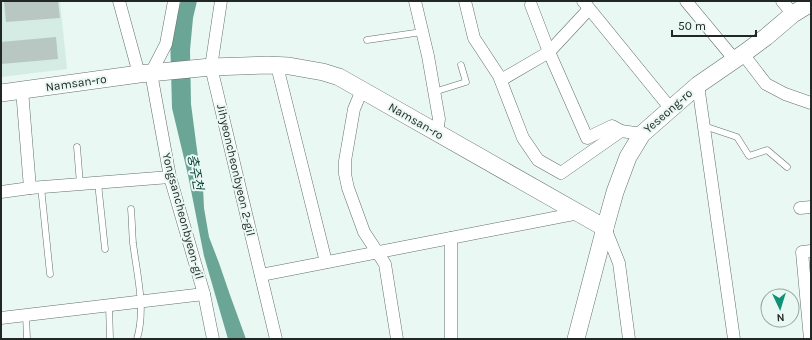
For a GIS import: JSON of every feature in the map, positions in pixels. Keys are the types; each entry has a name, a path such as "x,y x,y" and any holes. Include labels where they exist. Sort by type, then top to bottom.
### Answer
{"street":[{"name":"Yongsancheonbyeon-gil","path":"118,1 145,74 170,177 204,294 213,339"},
{"path":"145,74 166,44 174,1"},
{"name":"Jihyeoncheonbyeon 2-gil","path":"221,1 211,67 276,339"},
{"path":"415,1 428,56 439,119 437,133"},
{"path":"466,1 474,38 499,76 523,138 538,160 561,173 621,130"},
{"path":"686,1 766,84 785,94 811,103"},
{"name":"Yeseong-ro","path":"576,339 615,192 628,157 642,134 698,85 766,37 788,7 811,3"},
{"path":"531,5 549,52 587,138 612,126 621,130 642,134"},
{"path":"501,80 549,52 586,5 671,109"},
{"path":"277,66 326,262"},
{"name":"Namsan-ro","path":"1,93 211,67 289,66 323,72 339,78 362,90 605,228"},
{"path":"698,85 734,339"},
{"path":"22,90 36,188"},
{"path":"362,90 354,109 345,161 345,174 348,188 364,232 386,264 397,339"},
{"path":"1,192 170,177"},
{"path":"261,275 579,213"},
{"path":"605,228 619,263 629,339"},
{"path":"451,238 451,339"},
{"path":"810,339 802,252 811,251"},
{"path":"1,318 204,294"}],"lane":[{"path":"367,40 422,32"},
{"path":"434,92 466,82 461,65"},
{"path":"704,126 737,137 749,156 767,150 787,167"},
{"path":"77,147 80,184"},
{"path":"98,183 105,249"},
{"path":"36,188 50,274"},
{"path":"131,209 133,242 141,302 140,329 137,339"},
{"path":"109,306 110,339"},
{"path":"26,315 27,339"}],"shaded area":[{"path":"1,1 60,1 67,69 1,77"}],"water":[{"name":"충주천","path":"181,1 197,1 193,18 190,50 191,104 209,237 246,339 228,339 204,256 188,175 172,108 170,34"}],"building":[{"path":"4,1 58,1 60,18 6,22"},
{"path":"56,37 58,59 1,64 1,42"}]}
